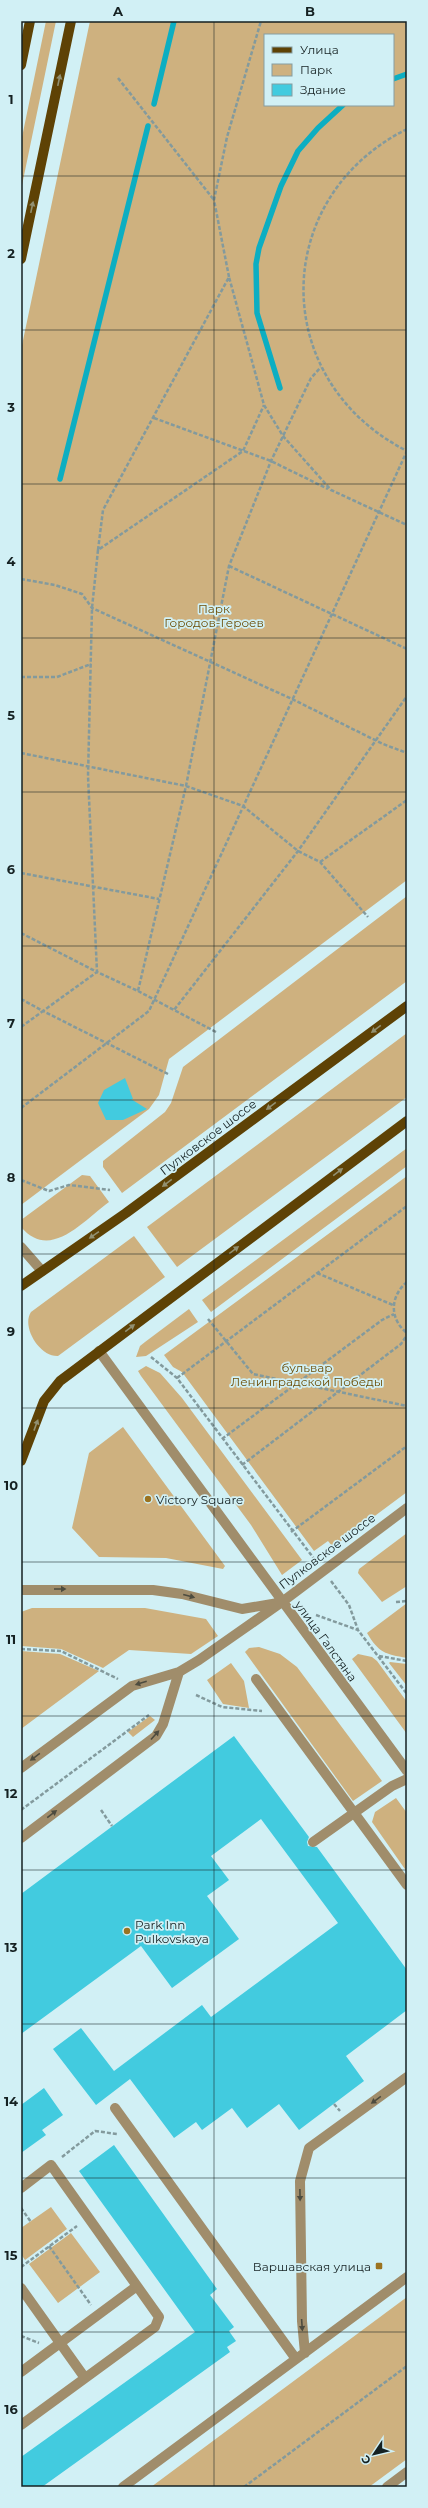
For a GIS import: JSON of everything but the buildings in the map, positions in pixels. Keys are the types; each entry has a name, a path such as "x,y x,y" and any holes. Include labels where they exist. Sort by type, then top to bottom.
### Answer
{"main road":[{"path":"21,65 30,21"},
{"path":"21,259 71,21"},
{"name":"Пулковское шоссе","path":"21,1286 132,1209 407,1006"},
{"path":"21,1461 44,1401 51,1390 99,1351 407,1121"}],"street":[{"path":"21,1247 42,1271"},
{"name":"Пулковское шоссе","path":"99,1351 282,1602 407,1508"},
{"name":"улица Галстяна","path":"21,1590 153,1590 182,1594 242,1609 282,1602 407,1771"},
{"path":"21,1768 132,1686 179,1672 282,1602"},
{"path":"21,1838 156,1736 163,1724 179,1672"},
{"path":"256,1679 407,1885"},
{"path":"313,1842 392,1786 407,1779"},
{"path":"305,2353 302,2321 300,2181 309,2148 407,2077"},
{"path":"115,2108 296,2359"},
{"path":"21,2188 51,2166 158,2317 155,2327 21,2425"},
{"path":"123,2487 407,2277"},
{"path":"21,2372 137,2286"},
{"path":"21,2288 86,2378"},
{"path":"387,2487 407,2472"}],"path":[{"path":"261,21 227,137 214,200 229,277 264,405 283,436 331,490"},
{"path":"118,78 214,200"},
{"path":"21,1108 149,1010 407,451 376,433 363,422 339,396 321,367 309,334 303,299 305,263 314,229 329,198 350,170 376,146 407,129"},
{"path":"97,972 91,887 88,765 92,608 103,510 229,277"},
{"path":"138,991 186,786 229,566 271,461 311,378 321,367"},
{"path":"98,550 243,451 264,405"},
{"path":"154,418 271,461 407,525"},
{"path":"229,566 407,649"},
{"path":"21,579 55,585 82,594 92,608 292,699 376,741 407,753"},
{"path":"21,677 57,677 91,664"},
{"path":"174,1010 298,852 407,696"},
{"path":"21,752 186,786 243,806 298,852 320,862 368,917"},
{"path":"320,862 407,800"},
{"path":"21,873 159,899"},
{"path":"21,933 138,991 216,1032"},
{"path":"21,1027 97,972"},
{"path":"21,1000 168,1074"},
{"path":"21,1180 49,1191 69,1185 110,1190"},
{"path":"177,1378 407,1206"},
{"path":"317,1273 393,1305"},
{"path":"242,1465 401,1344 407,1334 396,1322 393,1305 400,1288 407,1282"},
{"path":"222,1439 382,1320 394,1314"},
{"path":"208,1319 225,1342 253,1374 407,1406"},
{"path":"151,1357 177,1378 291,1532 315,1560"},
{"path":"291,1532 407,1446"},
{"path":"331,1580 349,1605 358,1630 407,1694"},
{"path":"396,1602 407,1601"},
{"path":"316,1615 358,1630"},
{"path":"21,1649 61,1652 132,1686"},
{"path":"378,1656 407,1661"},
{"path":"196,1694 222,1707 281,1713"},
{"path":"21,1810 149,1715"},
{"path":"101,1810 112,1826"},
{"path":"51,2166 95,2131 117,2134 123,2138"},
{"path":"21,2208 31,2222"},
{"path":"21,2266 88,2218"},
{"path":"49,2246 98,2315"},
{"path":"244,2487 407,2366"}],"green space":[{"path":"46,21 56,21 21,190 21,142"},
{"name":"Парк Городов-Героев","path":"90,21 407,21 407,880 169,1059 159,1095 149,1109 21,1205 21,350"},
{"path":"407,896 407,981 122,1193 103,1167 103,1161 165,1112 171,1103 183,1067"},
{"path":"407,1033 407,1097 177,1267 147,1227"},
{"path":"407,1148 407,1166 211,1312 202,1300"},
{"path":"82,1175 90,1176 109,1202 77,1228 66,1235 54,1239 43,1240 32,1237 21,1227 21,1220"},
{"name":"бульвар Ленинградской Победы","path":"407,1176 407,1492 333,1547 328,1541 314,1551 182,1372 173,1367 164,1355"},
{"path":"134,1236 165,1277 58,1356 45,1352 30,1333 28,1325 31,1312"},
{"path":"189,1309 198,1322 146,1356 136,1357 140,1346"},
{"path":"146,1366 160,1373 182,1398 302,1560 282,1575 251,1525 141,1376 138,1371"},
{"path":"123,1427 225,1566 223,1569 166,1558 99,1557 72,1528 89,1453"},
{"path":"407,1533 407,1586 382,1602 358,1573 359,1569"},
{"path":"407,1603 407,1658 383,1652 375,1645 367,1633"},
{"path":"32,1608 145,1608 206,1619 218,1636 191,1654 129,1650 103,1668 61,1649 21,1646 21,1612"},
{"path":"259,1647 280,1654 297,1667 382,1781 353,1801 245,1652 249,1648"},
{"path":"21,1651 60,1654 99,1671 21,1729"},
{"path":"358,1654 372,1657 377,1661 407,1702 407,1734 352,1659"},
{"path":"231,1663 244,1681 249,1708 223,1704 207,1680"},
{"path":"389,1663 407,1664 407,1686"},
{"path":"150,1716 155,1720 133,1737 128,1732"},
{"path":"396,1798 407,1813 407,1872 372,1822 375,1812"},
{"path":"51,2207 67,2229 25,2260 21,2254 21,2228"},
{"path":"71,2233 100,2272 58,2303 29,2264"},
{"path":"407,2297 407,2459 369,2487 151,2487"}],"waterway":[{"path":"154,104 174,21"},
{"path":"394,79 407,74"},
{"path":"280,388 257,313 256,264 259,248 281,186 298,151 318,128 342,106"},
{"path":"60,479 148,126"}],"place":[{"name":"Victory Square","path":"148,1499"},
{"name":"Park Inn Pulkovskaya","path":"127,1931"},
{"name":"Варшавская улица","path":"379,2266"}]}
